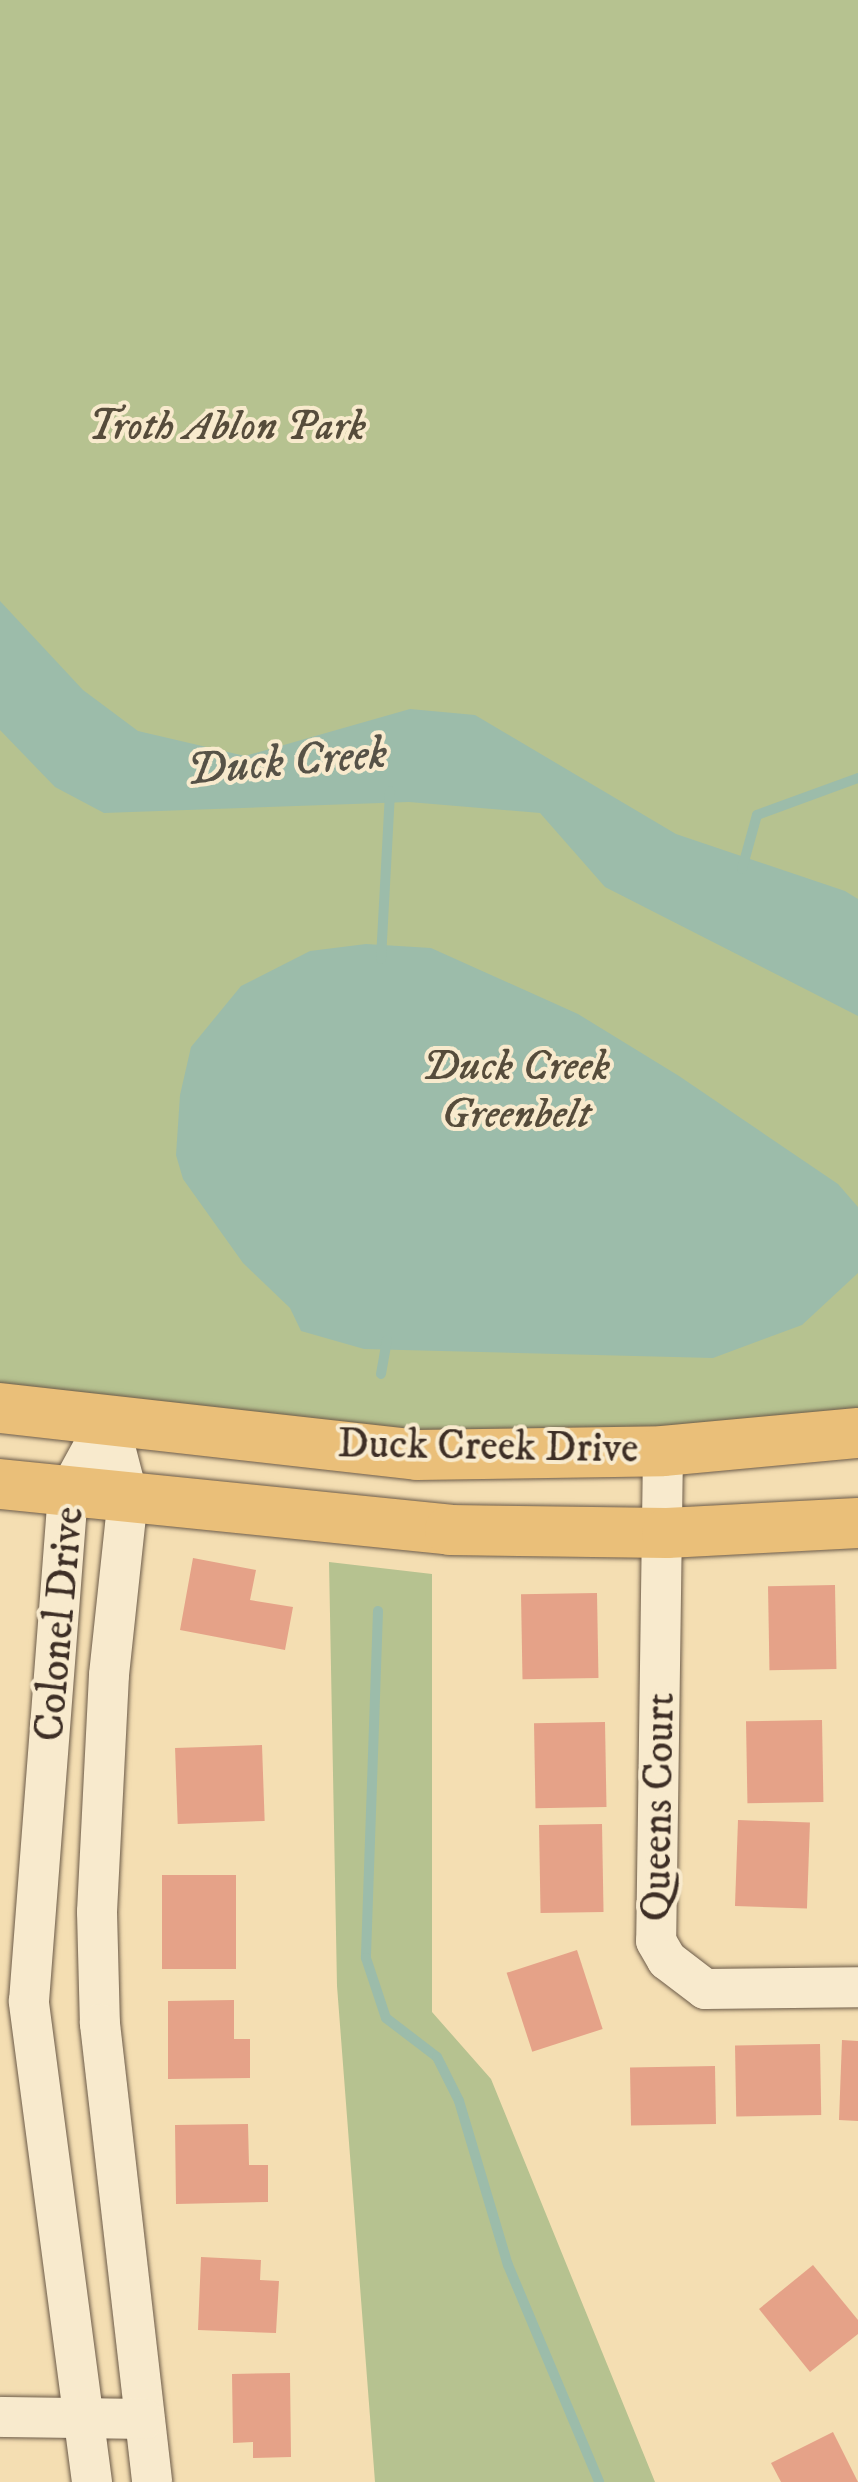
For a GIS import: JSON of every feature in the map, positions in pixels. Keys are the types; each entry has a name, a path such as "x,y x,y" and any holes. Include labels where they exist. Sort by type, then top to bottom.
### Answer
{"main road":[{"name":"Duck Creek Drive","path":"0,1408 417,1455 663,1451 858,1433"},
{"name":"Duck Creek Drive","path":"0,1484 68,1494 450,1530 667,1533 858,1523"}],"street":[{"name":"Colonel Drive","path":"92,2482 29,2002 68,1494 108,1420"},
{"name":"Colonel Drive","path":"108,1420 128,1497 109,1674 97,1912 100,2024 152,2482"},
{"name":"Queens Court","path":"663,1451 667,1533 656,1941 667,1960 705,1989 858,1987"},
{"path":"0,2417 144,2419"}],"green space":[{"name":"Duck Creek Greenbelt","path":"0,0 858,0 858,1415 596,1437 421,1431 0,1386"},
{"path":"329,1562 432,1574 432,2012 491,2079 655,2482 375,2482 337,1986"}],"water":[{"name":"Duck Creek","path":"0,601 83,690 138,731 245,756 410,709 475,715 676,834 845,891 858,899 858,1016 605,887 540,813 409,802 104,813 55,787 0,730"},
{"path":"366,944 431,948 578,1014 679,1076 838,1184 858,1207 858,1273 802,1325 713,1358 364,1349 301,1331 290,1308 243,1263 183,1179 176,1155 180,1095 191,1047 241,986 310,951"}],"building":[{"path":"193,1558 256,1570 250,1600 293,1607 285,1650 180,1630"},
{"path":"835,1585 836,1669 769,1670 768,1586"},
{"path":"597,1593 598,1678 522,1679 521,1594"},
{"path":"822,1720 823,1802 747,1803 746,1721"},
{"path":"605,1722 606,1807 535,1808 534,1723"},
{"path":"262,1745 265,1821 178,1824 175,1748"},
{"path":"738,1820 810,1823 807,1908 735,1906"},
{"path":"602,1824 604,1912 541,1913 539,1825"},
{"path":"162,1875 236,1875 236,1969 162,1969"},
{"path":"577,1950 603,2029 532,2052 507,1973"},
{"path":"234,2000 234,2039 250,2039 250,2078 168,2079 168,2001"},
{"path":"842,2040 858,2041 858,2121 839,2120"},
{"path":"820,2044 821,2115 736,2116 735,2045"},
{"path":"715,2066 716,2124 631,2125 630,2067"},
{"path":"248,2124 249,2165 268,2165 268,2202 176,2204 175,2125"},
{"path":"201,2257 261,2260 260,2280 279,2281 276,2333 198,2330"},
{"path":"813,2265 858,2320 858,2334 810,2372 759,2309"},
{"path":"290,2373 291,2457 253,2458 253,2442 233,2443 232,2374"},
{"path":"833,2432 858,2482 781,2482 771,2463"}],"waterway":[{"path":"742,869 757,815 858,778"},
{"name":"Duck Creek","path":"381,959 390,791"},
{"path":"381,1374 387,1341"},
{"path":"378,1611 366,1958 386,2018 437,2057 459,2101 508,2265 599,2482"}],"park label":[{"name":"Troth Ablon Park","path":"227,427"}]}
